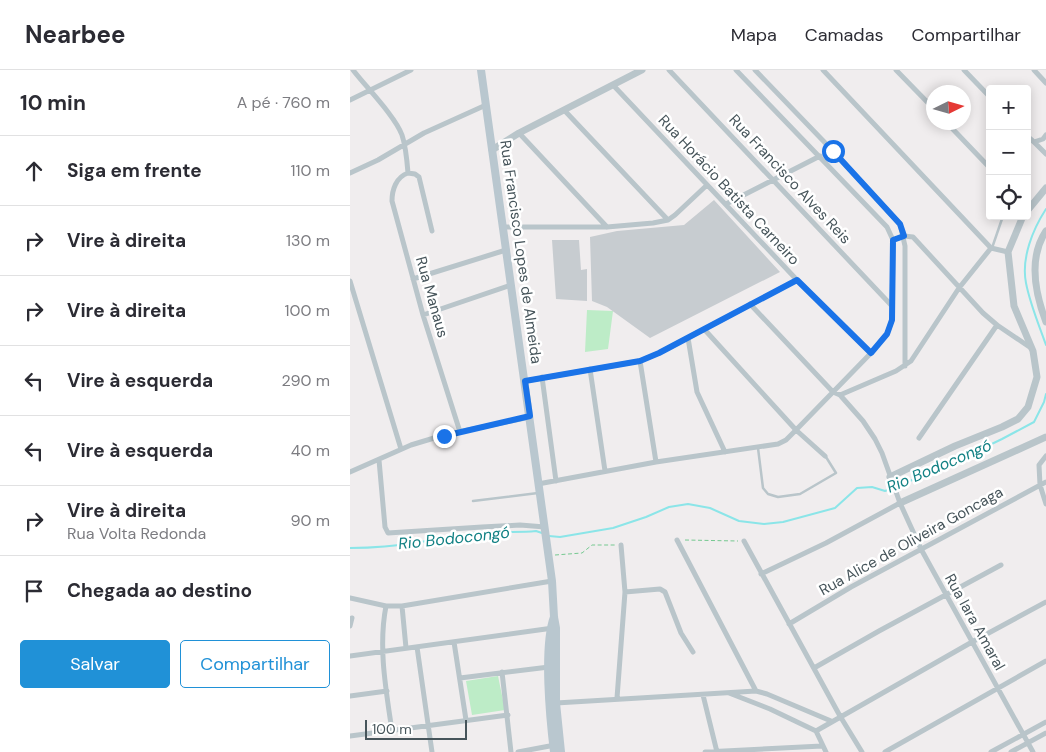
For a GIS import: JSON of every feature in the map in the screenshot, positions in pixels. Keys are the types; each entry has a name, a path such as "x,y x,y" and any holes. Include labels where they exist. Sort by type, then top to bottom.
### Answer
{"main road":[{"name":"Rua Francisco Lopes de Almeida","path":"481,70 552,582 554,617 549,666 557,748"},
{"name":"Rua Francisco Lopes de Almeida","path":"553,628 557,748"}],"street":[{"path":"353,70 401,132 405,144 408,173 419,177 432,231"},
{"path":"350,100 411,70"},
{"path":"492,150 642,70"},
{"name":"Rua Francisco Alves Reis","path":"669,70 892,306"},
{"path":"538,484 656,462 778,444 786,440 871,353 890,328 893,240 888,227 736,70"},
{"path":"755,70 900,224 904,236 906,264 905,366"},
{"path":"823,70 992,248 1008,252"},
{"path":"896,70 926,101"},
{"path":"964,70 986,93"},
{"path":"1034,70 1046,82"},
{"name":"Rua Horácio Batista Carneiro","path":"613,85 797,280 871,353"},
{"path":"350,172 378,160 424,133 486,105"},
{"path":"565,111 668,220"},
{"path":"954,130 986,164"},
{"path":"519,134 607,227"},
{"path":"1034,142 1044,137"},
{"path":"1031,139 1046,154"},
{"path":"726,204 820,156"},
{"name":"Rua Manaus","path":"408,173 401,176 397,182 392,194 392,201 413,279 460,432"},
{"path":"503,227 607,227 654,223 668,220 675,215 707,185"},
{"path":"1031,205 1046,188"},
{"path":"891,479 1018,419 1028,407 1037,377 1032,348 1014,306 1008,252 1021,220"},
{"path":"1046,231 1039,242 1034,273 1046,322"},
{"path":"893,240 904,236 912,237 983,313 997,325 1032,348"},
{"path":"750,304 833,392 840,395 871,383 905,366 919,351 959,288 992,248"},
{"path":"413,279 506,250"},
{"path":"525,381 640,361 688,338 797,280"},
{"path":"350,282 401,449"},
{"path":"424,315 511,285"},
{"path":"919,438 997,325"},
{"path":"704,329 796,430 825,456"},
{"path":"688,338 697,392 725,452"},
{"path":"640,361 656,462"},
{"path":"590,369 605,471"},
{"path":"542,378 556,481"},
{"name":"Rua Iara Amaral","path":"840,395 871,432 882,452 899,499 921,549 1033,752"},
{"path":"350,472 401,449 460,432 530,416"},
{"path":"761,574 826,543 899,499 1046,437"},
{"path":"1046,456 1039,465 1046,504"},
{"path":"379,460 385,527 388,533 501,526 545,531"},
{"name":"Rua Alice de Oliveira Goncaga","path":"789,624 921,549 1043,483"},
{"path":"676,540 756,691"},
{"path":"744,541 840,716 862,752"},
{"path":"617,698 625,592 621,545"},
{"path":"814,668 1001,565"},
{"path":"350,598 386,606 402,606 552,582"},
{"path":"625,592 660,589 667,594 681,633 694,652"},
{"path":"816,731 1046,602"},
{"path":"386,606 382,626 383,651 392,731"},
{"path":"402,606 406,648"},
{"path":"350,626 352,618"},
{"path":"350,656 553,628"},
{"path":"454,642 466,720"},
{"path":"417,647 432,752"},
{"path":"885,752 1046,661"},
{"path":"460,678 549,666"},
{"path":"502,672 511,752"},
{"path":"350,696 387,691"},
{"path":"556,703 756,691 831,722"},
{"path":"729,693 770,709 816,731 826,752"},
{"path":"703,694 717,751"},
{"path":"350,736 508,715"},
{"path":"991,752 1046,722"},
{"path":"1011,752 1046,733"},
{"path":"705,752 822,746"},
{"path":"518,752 557,748"}],"lane":[{"path":"992,248 1002,220"},
{"path":"758,446 763,488 768,494 778,497 800,494 836,473 825,456"},
{"path":"473,500 540,493"}],"path":[{"path":"676,540 744,541"},
{"path":"548,556 582,553 592,545 621,545"}],"green space":[{"path":"587,310 613,311 608,349 585,352"},
{"path":"498,676 505,710 472,715 466,681"}],"building":[{"path":"714,200 780,272 650,338 607,307 592,301 590,237 617,231 684,225"},
{"path":"552,240 579,240 581,270 587,269 587,301 556,299"}],"waterway":[{"name":"Rio Bodocongó","path":"1046,209 1029,244 1025,264 1026,283 1030,299 1046,345"},
{"name":"Rio Bodocongó","path":"549,536 560,537 613,528 669,507 688,504 710,508 739,521 764,524 783,522 835,508 857,488 872,487 885,491 942,468 1034,422 1046,394"},
{"name":"Rio Bodocongó","path":"350,548 368,548 423,541 449,542 478,532 536,531 542,533"}],"route":[{"path":"444,436 530,416 525,381 640,361 659,353 797,280 871,353 890,328 892,320 893,240 904,236 900,224 833,151"}]}
